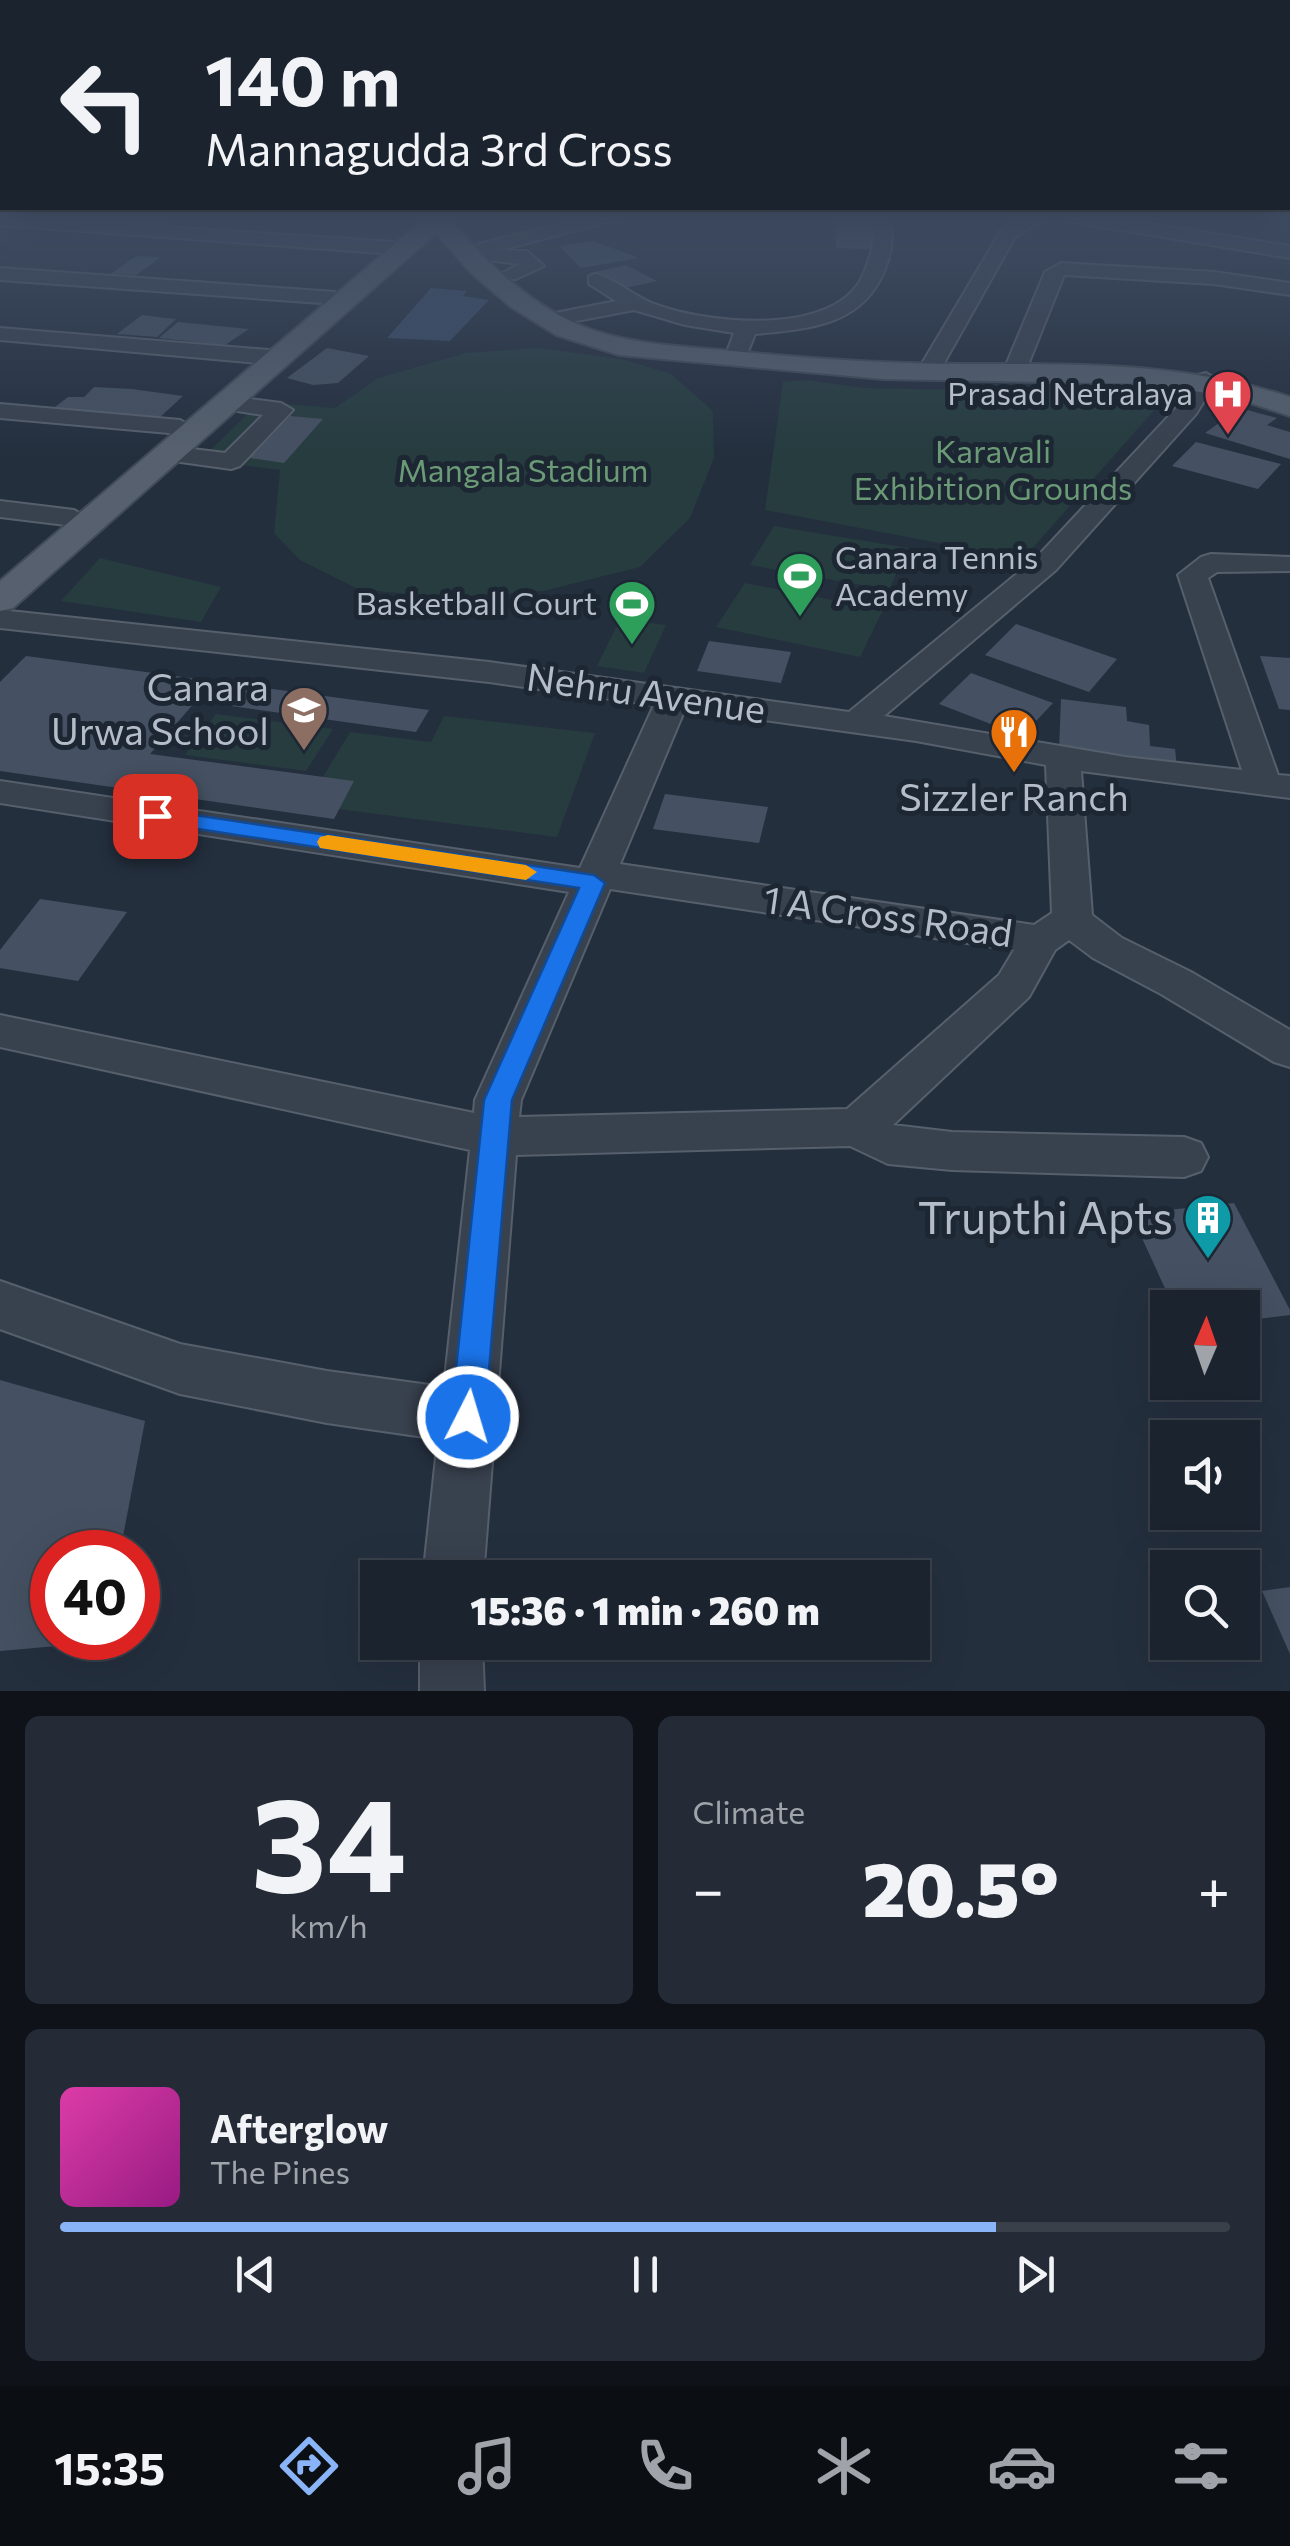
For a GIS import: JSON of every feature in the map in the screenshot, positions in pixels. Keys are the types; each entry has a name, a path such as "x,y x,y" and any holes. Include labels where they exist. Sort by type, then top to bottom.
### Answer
{"main road":[{"path":"0,600 174,440 227,404 339,295"},
{"path":"0,582 348,295"},
{"path":"521,295 587,340 619,347 929,369 1129,371 1206,380 1290,407"},
{"path":"529,295 553,320 606,336 742,340 929,369 1017,365 1186,368 1290,395"}],"street":[{"path":"290,295 335,298"},
{"path":"616,295 630,305 742,340 853,306 862,295"},
{"path":"929,369 972,295"},
{"path":"1017,365 1046,295"},
{"path":"553,320 630,305"},
{"path":"0,334 274,357"},
{"path":"856,723 1046,564 1188,409 1206,380"},
{"path":"0,410 174,440 231,461 282,410 227,404"},
{"path":"0,509 74,518"},
{"path":"1277,785 1193,576 1211,563 1282,564"},
{"name":"Nehru Avenue","path":"0,619 489,672 1277,785"},
{"path":"455,1560 498,1100 673,699"},
{"path":"858,1127 1014,986 1056,929 1063,757"},
{"name":"1 A Cross Road","path":"0,792 595,878 1056,929"},
{"path":"1056,929 1089,940 1176,983 1290,1050"},
{"path":"0,1032 494,1136 858,1127 888,1145 952,1151 1184,1158"},
{"path":"0,1304 180,1370 327,1398 468,1417"},
{"path":"451,1660 452,1691"}],"green space":[{"name":"Mangala Stadium","path":"538,348 621,359 671,374 713,411 714,458 690,518 640,567 543,591 448,598 358,589 300,560 274,533 280,470 200,460 260,402 335,408 378,378 466,353"},
{"name":"Karavali Exhibition Grounds","path":"807,380 863,388 1123,393 1152,401 1156,408 1023,559 765,510 783,382"},
{"path":"774,526 908,548 889,590 750,565"},
{"path":"100,558 221,587 201,622 61,601"},
{"name":"Canara Tennis Academy","path":"745,583 883,610 860,657 716,627"},
{"name":"Basketball Court","path":"620,619 666,625 644,673 597,666"},
{"path":"216,714 333,729 306,771 185,755"},
{"path":"444,716 595,733 557,837 306,805 350,732 431,742"}],"water":[{"path":"425,295 464,295 489,300 450,341 387,338"}],"building":[{"path":"142,315 176,319 157,337 117,334"},
{"path":"178,322 249,329 225,345 159,338"},
{"path":"327,348 369,356 338,383 313,385 287,378"},
{"path":"94,387 183,396 158,419 51,410 68,397 84,397"},
{"path":"1240,408 1277,418 1267,425 1290,432 1290,459 1205,433"},
{"path":"290,416 323,419 284,463 250,458"},
{"path":"1196,442 1281,464 1258,489 1172,466"},
{"path":"1016,624 1117,659 1089,692 985,655"},
{"path":"709,641 791,652 781,683 697,671"},
{"path":"26,656 429,710 416,732 196,701 150,754 354,781 334,819 0,771 0,682"},
{"path":"1260,656 1290,658 1290,710 1279,709"},
{"path":"971,673 1053,703 1022,736 939,704"},
{"path":"1061,699 1126,707 1127,721 1149,725 1150,746 1175,749 1177,767 1059,751"},
{"path":"665,794 768,807 759,843 653,829"},
{"path":"40,899 127,912 78,981 0,968 0,950"},
{"name":"Trupthi Apts","path":"1234,1203 1290,1315 1260,1319 1260,1290 1166,1290 1131,1214"},
{"path":"0,1380 145,1421 124,1530 30,1530 30,1648 0,1651"},
{"path":"1290,1587 1290,1654 1262,1591"}],"slow traffic":[{"path":"328,842 526,872"}],"place":[{"name":"Prasad Netralaya","path":"1228,436"},
{"name":"Canara Tennis Academy","path":"800,618"},
{"name":"Basketball Court","path":"632,646"},
{"name":"Canara Urwa School","path":"304,752"},
{"name":"Sizzler Ranch","path":"1014,774"},
{"name":"Trupthi Apts","path":"1208,1260"}],"route":[{"path":"155,816 594,883 498,1100 468,1417"}]}
